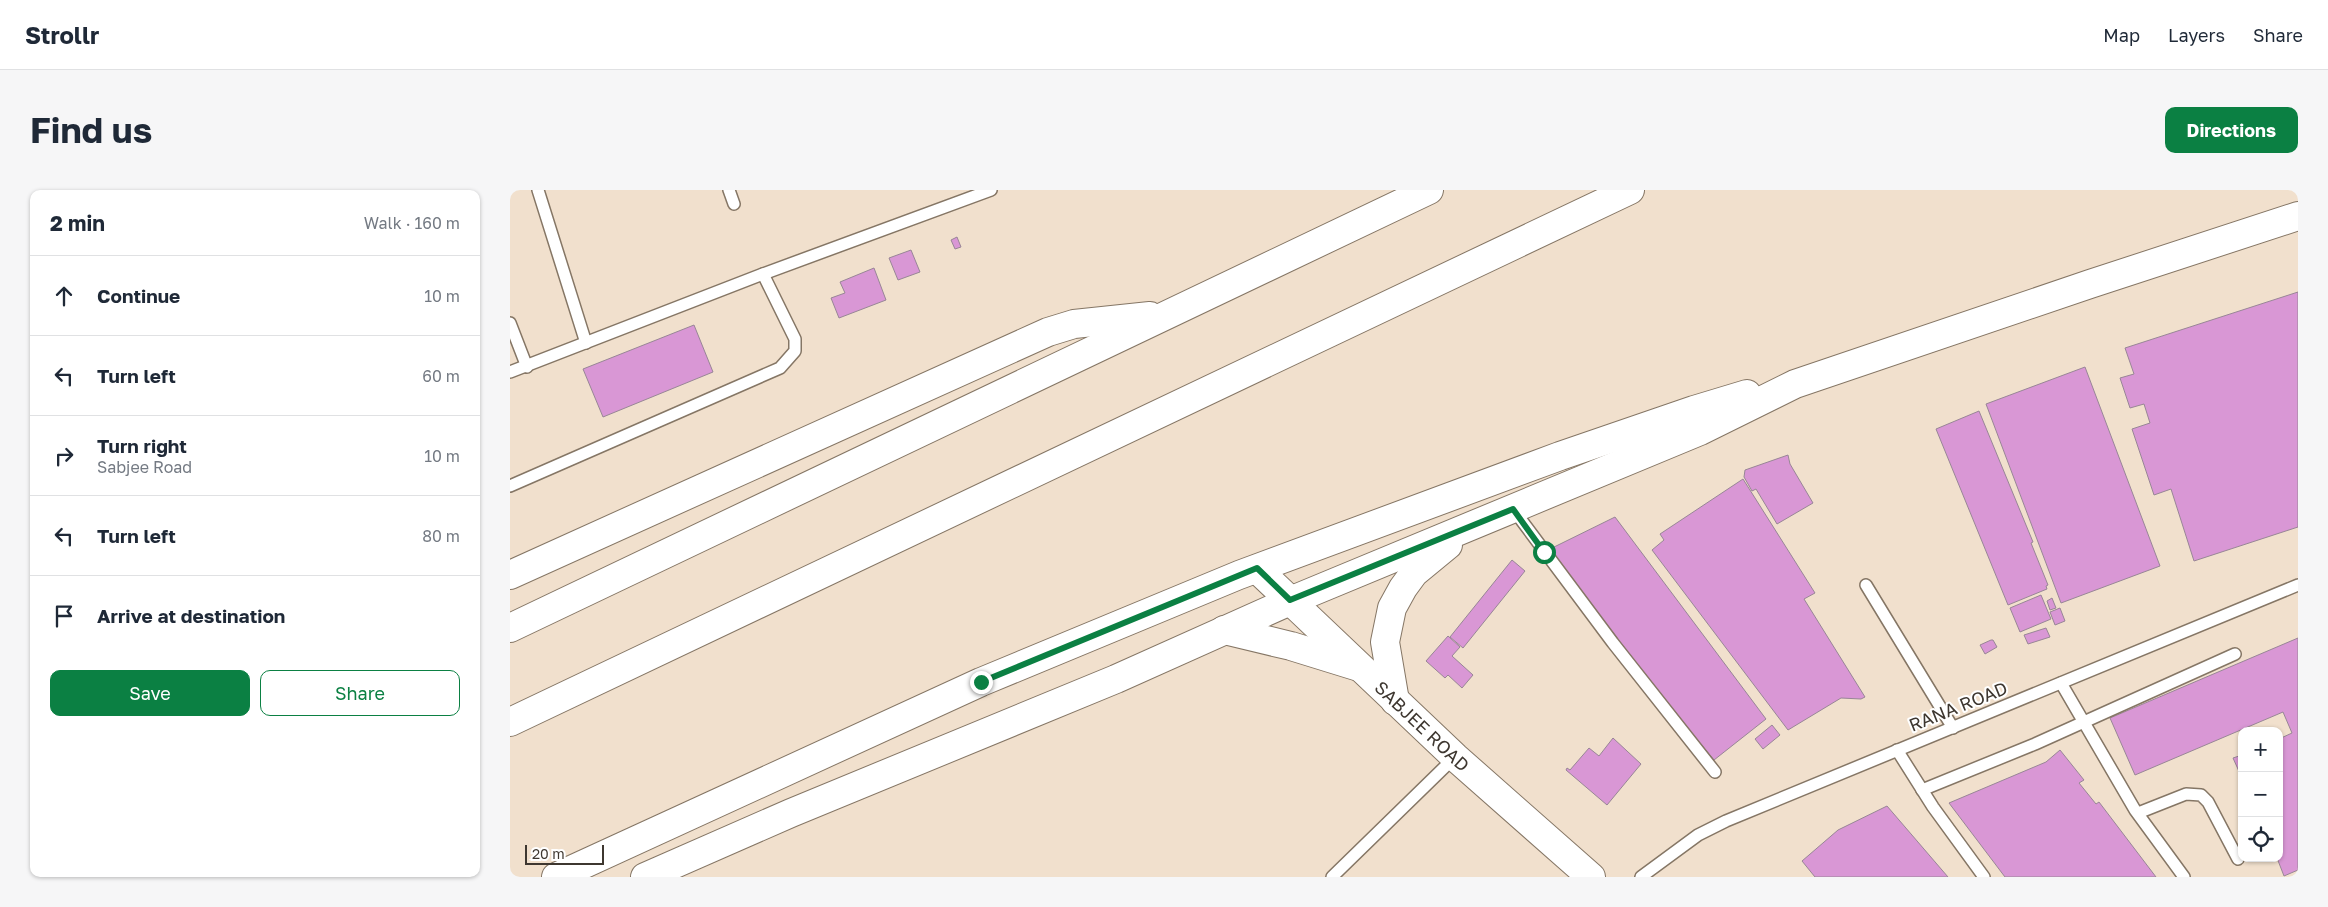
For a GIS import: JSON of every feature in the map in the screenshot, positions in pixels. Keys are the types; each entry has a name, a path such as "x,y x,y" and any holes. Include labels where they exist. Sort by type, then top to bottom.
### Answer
{"main road":[{"path":"510,628 1429,190"},
{"path":"510,722 1630,190"},
{"path":"556,877 981,682 1257,568 1622,434 1730,398 1795,384 2298,216"},
{"path":"510,575 1048,332 1074,324 1101,319 1164,315"},
{"path":"644,877 791,813 1116,679 1290,600 1700,431 1795,384"},
{"path":"1395,701 1386,642 1392,608 1402,588 1414,573 1474,524"},
{"name":"SABJEE ROAD","path":"1257,568 1455,757 1590,877"},
{"path":"1224,630 1291,646 1359,667"}],"lane":[{"path":"538,190 586,343"},
{"path":"729,190 734,204"},
{"path":"510,372 763,274 987,191"},
{"path":"510,486 780,368 795,351 795,339 763,274"},
{"path":"510,323 527,366"},
{"path":"1513,509 1613,644 1715,772"},
{"path":"1866,585 1953,728"},
{"name":"RANA ROAD","path":"1641,877 1698,835 1726,821 2061,683 2297,589"},
{"path":"1922,790 2083,723 2235,654"},
{"path":"2061,683 2138,814 2184,877"},
{"path":"1897,750 1932,807 1984,877"},
{"path":"1332,877 1455,757"},
{"path":"2138,814 2186,794 2200,795 2208,802 2238,859"}],"building":[{"path":"957,237 961,247 955,249 951,240"},
{"path":"911,250 920,272 898,280 889,258"},
{"path":"874,268 886,300 839,318 831,298 845,293 840,282"},
{"path":"2298,292 2298,527 2194,561 2171,489 2154,495 2132,429 2150,423 2144,404 2130,408 2120,378 2134,374 2125,348"},
{"path":"694,325 713,372 603,417 583,369"},
{"path":"2085,367 2160,566 2061,603 1986,404"},
{"path":"1979,411 2033,542 2031,543 2048,585 2046,586 2047,589 2008,605 1936,429"},
{"path":"1788,455 1790,464 1813,503 1777,524 1756,489 1752,491 1744,477 1745,470"},
{"path":"1743,479 1815,593 1804,599 1865,697 1861,699 1841,698 1788,730 1652,550 1664,540 1660,534"},
{"path":"1615,517 1766,719 1714,760 1656,690 1550,549"},
{"path":"1512,560 1525,571 1463,648 1450,637"},
{"path":"2041,595 2051,619 2020,632 2010,608"},
{"path":"2052,598 2056,608 2050,610 2047,601"},
{"path":"2060,608 2065,621 2055,625 2050,612"},
{"path":"2046,628 2050,637 2028,644 2024,635"},
{"path":"1448,636 1460,647 1452,656 1473,675 1462,688 1448,675 1445,678 1426,661"},
{"path":"2298,638 2298,870 2284,876 2279,862 2283,862 2283,737 2292,733 2283,712 2248,727 2238,727 2238,731 2135,775 2110,718"},
{"path":"1993,640 1997,647 1985,654 1980,645"},
{"path":"1772,725 1780,735 1763,749 1755,739"},
{"path":"1613,738 1641,764 1607,805 1566,770 1567,768 1570,770 1589,748 1599,756"},
{"path":"2060,750 2084,780 2079,783 2096,804 2099,802 2156,877 2005,877 1949,803 2046,762"},
{"path":"2238,756 2238,769 2233,758"},
{"path":"1887,806 1948,877 1815,877 1802,861 1838,830"}],"route":[{"path":"981,682 1257,568 1290,600 1513,509 1544,552"}]}
